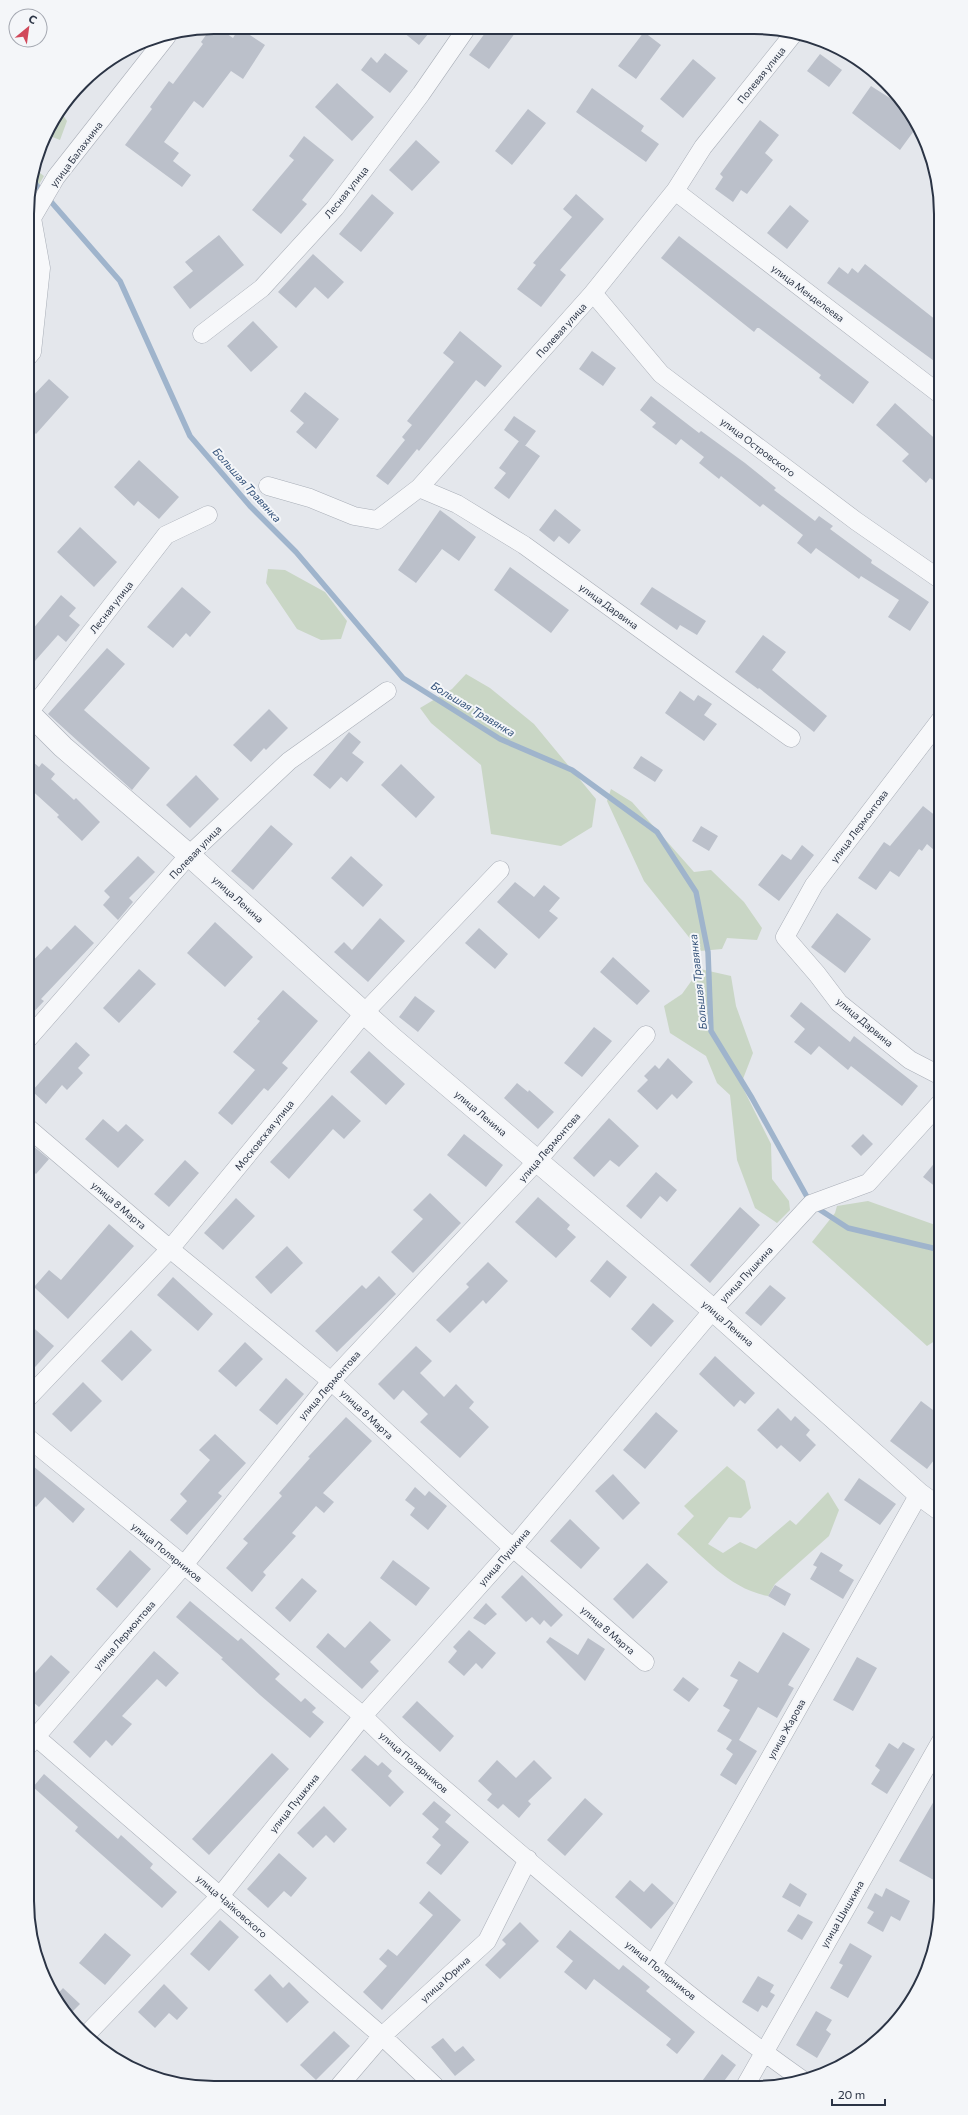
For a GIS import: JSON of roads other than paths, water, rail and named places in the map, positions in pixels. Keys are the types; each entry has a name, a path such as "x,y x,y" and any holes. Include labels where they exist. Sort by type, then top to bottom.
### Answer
{"street":[{"name":"Лесная улица","path":"202,334 262,288 335,208 422,94 463,34"},
{"name":"Полевая улица","path":"268,486 310,498 354,516 377,520 419,488 593,293 675,191 703,147 791,37"},
{"name":"улица Балахнина","path":"34,214 56,177 163,42"},
{"name":"улица Менделеева","path":"675,191 934,390"},
{"name":"улица Балахнина","path":"34,229 41,268 34,333"},
{"name":"улица Островского","path":"593,293 662,374 856,521 934,575"},
{"name":"улица Дарвина","path":"419,488 456,504 524,545 791,738"},
{"name":"Лесная улица","path":"34,705 166,535 208,515"},
{"name":"Полевая улица","path":"34,1032 189,855 289,760 387,691"},
{"name":"улица Ленина","path":"34,719 63,747 189,855 365,1012 392,1038 713,1310 919,1494 934,1505"},
{"name":"улица Лермонтова","path":"785,937 814,885 934,728"},
{"name":"Московская улица","path":"34,1392 170,1249 365,1012 500,870"},
{"name":"улица Дарвина","path":"785,937 817,974 839,1003 910,1060 934,1072"},
{"name":"улица Лермонтова","path":"34,1734 184,1565 330,1381 537,1161 646,1035"},
{"name":"улица Пушкина","path":"90,2031 220,1896 364,1716 513,1548 713,1310 811,1204 868,1183 934,1110"},
{"name":"улица 8 Марта","path":"34,1133 170,1249 330,1381 513,1548 645,1662"},
{"name":"улица Полярников","path":"34,1444 184,1565 364,1716 398,1750 653,1965 797,2076"},
{"name":"улица Жарова","path":"653,1965 919,1494"},
{"name":"улица Чайковского","path":"34,1741 220,1896 382,2036 430,2081"},
{"name":"улица Шишкина","path":"748,2081 934,1753"},
{"name":"улица Юрина","path":"343,2081 382,2036 487,1942 528,1859"}],"waterway":[{"name":"Большая Травянка","path":"36,185 120,281 190,436 250,506 296,552 403,678 500,739 572,770 657,832 696,892 708,952 711,1031 752,1098 811,1204 848,1228 934,1248"}]}
